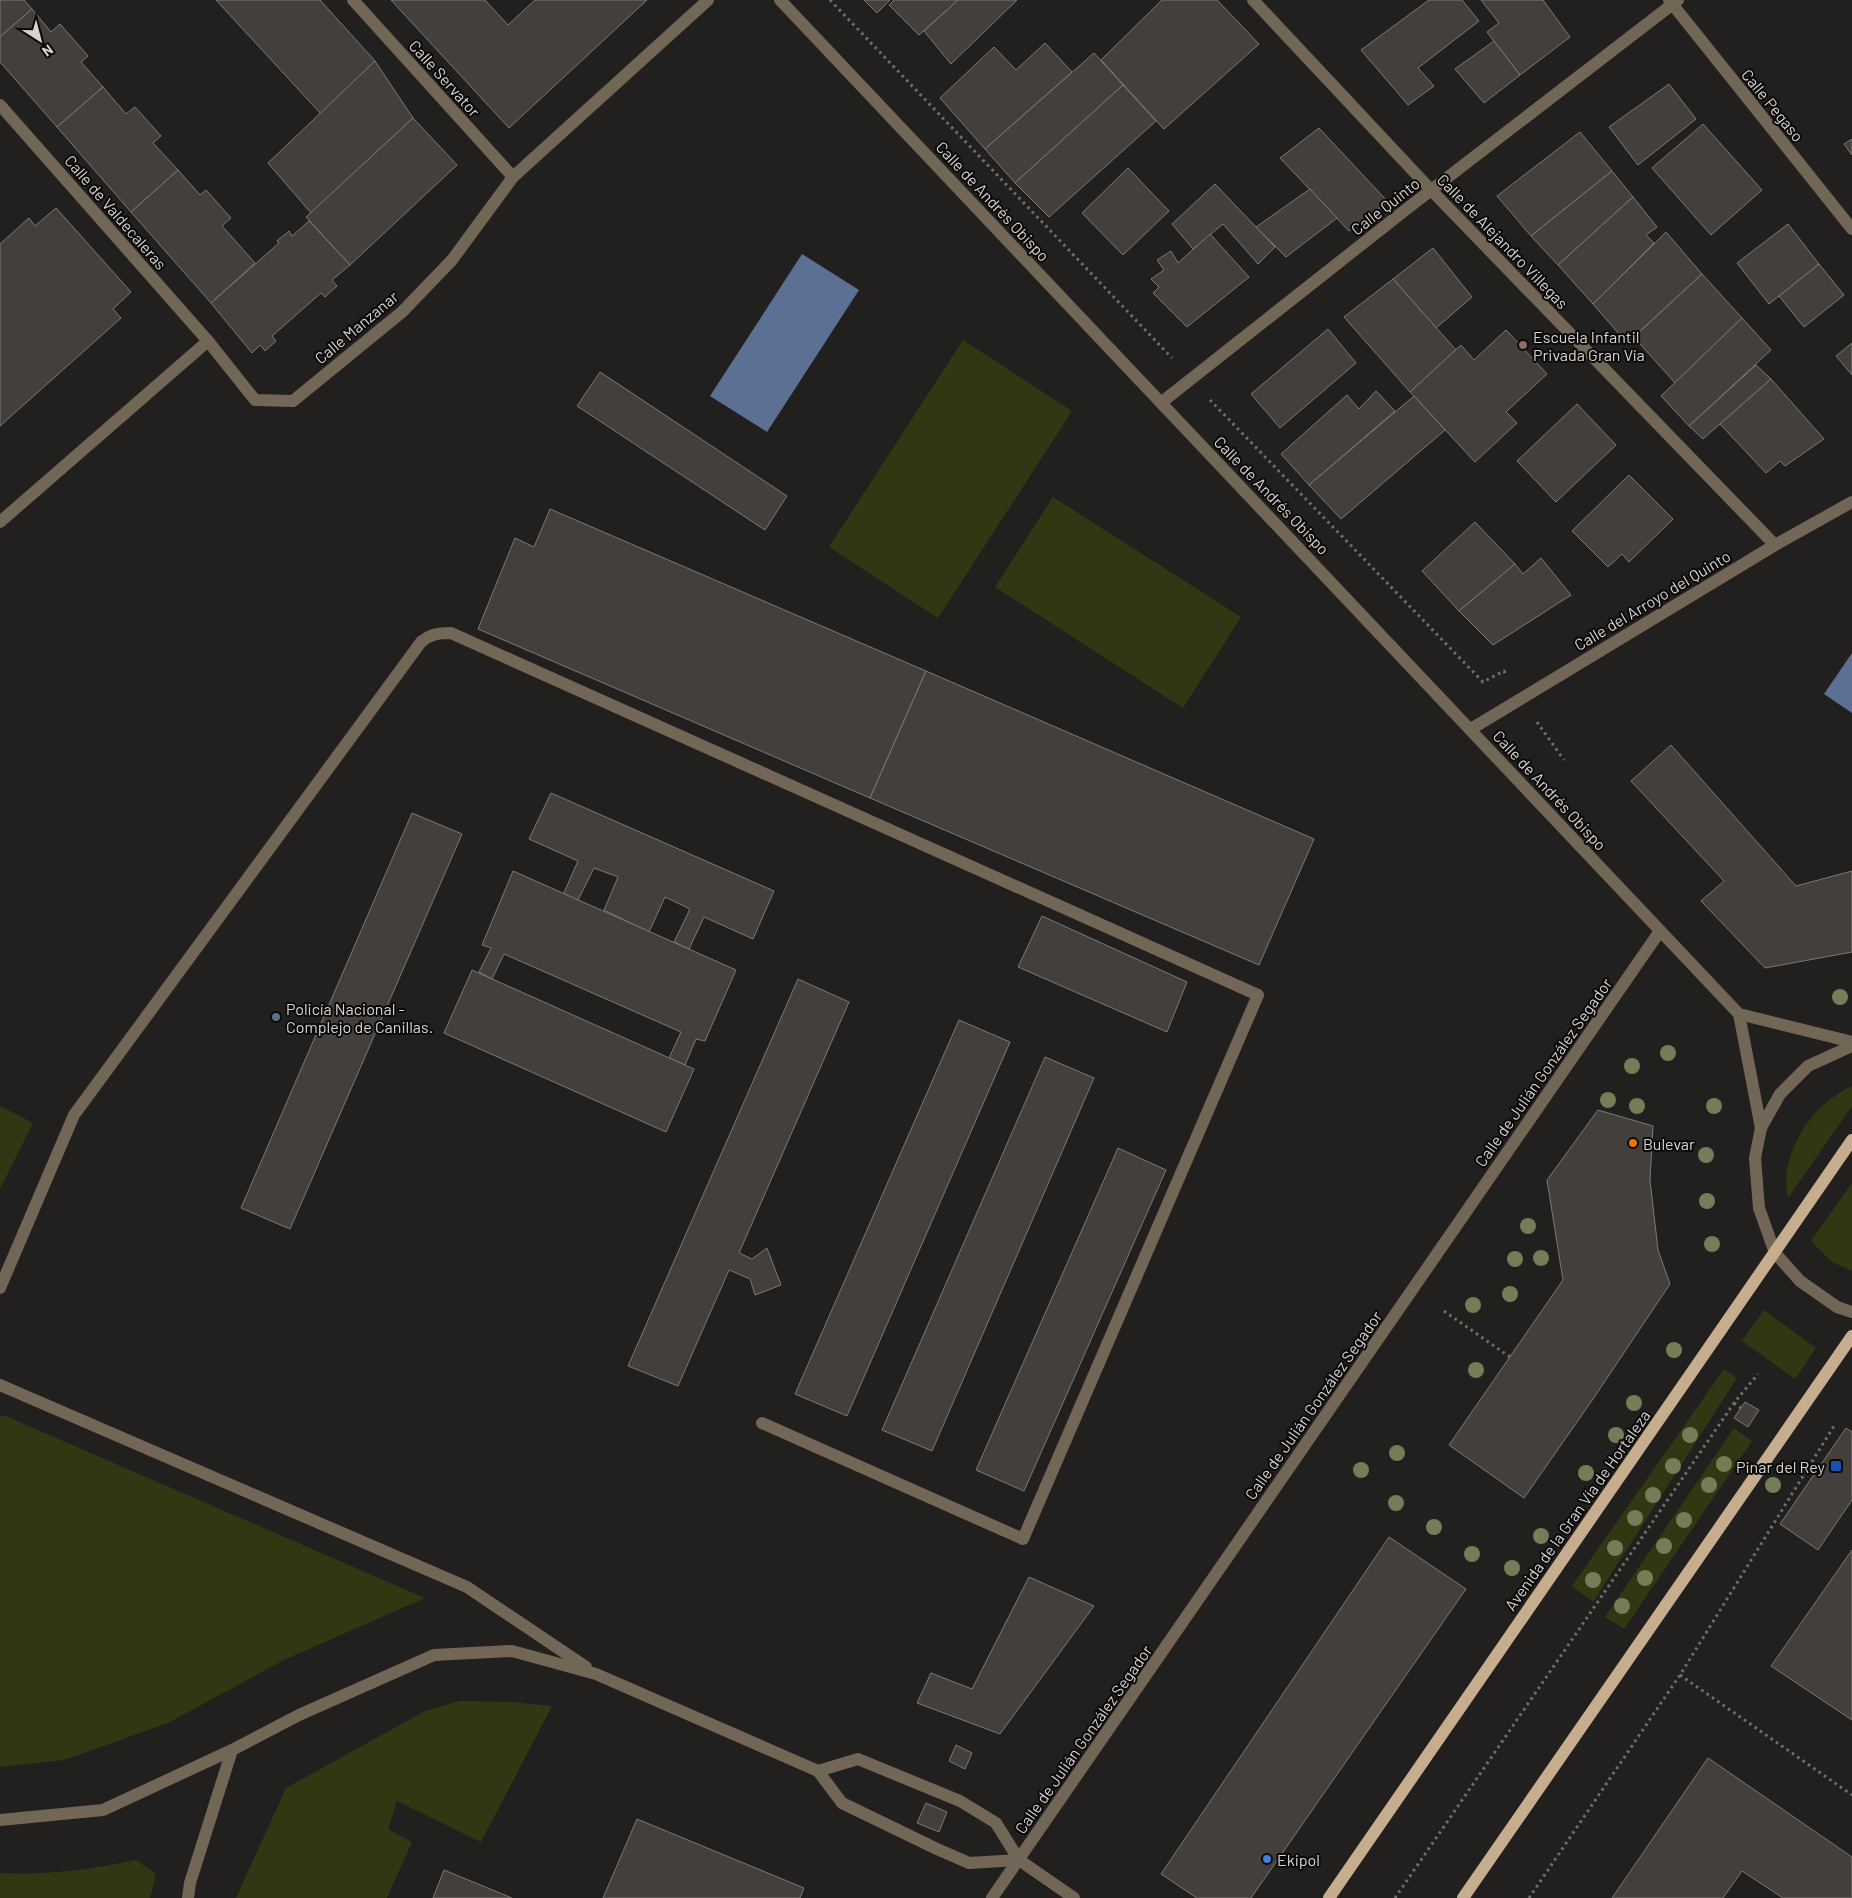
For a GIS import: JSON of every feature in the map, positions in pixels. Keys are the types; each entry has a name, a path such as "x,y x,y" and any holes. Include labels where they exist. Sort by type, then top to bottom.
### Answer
{"main road":[{"name":"Avenida de la Gran Vía de Hortaleza","path":"1329,1898 1852,1140"},
{"path":"1463,1898 1852,1336"}],"street":[{"name":"Calle Servator","path":"353,0 513,177"},
{"name":"Calle Manzanar","path":"208,341 255,400 292,401 402,312 452,260 513,177 708,0"},
{"name":"Calle de Andrés Obispo","path":"780,0 1739,1014"},
{"name":"Calle de Alejandro Villegas","path":"1253,0 1432,190 1775,545"},
{"name":"Calle Quinto","path":"1162,402 1673,1"},
{"name":"Calle Pegaso","path":"1673,1 1852,229"},
{"name":"Calle de Valdecaleras","path":"0,105 208,341"},
{"path":"0,522 208,341"},
{"name":"Calle del Arroyo del Quinto","path":"1471,729 1775,545 1852,502"},
{"path":"0,1288 74,1115 421,642 439,632 451,633 1258,995 1022,1539 762,1423"},
{"name":"Calle de Julián González Segador","path":"992,1898 1660,931"},
{"path":"1761,1128 1739,1014 1852,1042"},
{"path":"1852,1046 1808,1066 1780,1094 1761,1128 1755,1158 1759,1208 1775,1253 1800,1281 1837,1307 1852,1312"},
{"path":"0,1385 467,1587 596,1674"},
{"path":"0,1820 103,1810 232,1750 299,1715 434,1655 512,1651 596,1674 818,1770 842,1803 969,1863 1018,1860"},
{"path":"188,1898 190,1883 232,1750"},
{"path":"818,1770 858,1759 960,1801 996,1823 1018,1860 1074,1898"}],"path":[{"path":"830,0 1192,379 1226,418 1483,682 1504,671"},
{"path":"1444,1311 1510,1357"},
{"path":"1394,1898 1734,1403 1758,1374"},
{"path":"1734,1403 1741,1408"},
{"path":"1529,1898 1680,1675 1834,1426"},
{"path":"1680,1675 1852,1796"}],"green space":[{"path":"963,340 1072,411 938,618 829,547"},
{"path":"1053,497 1241,617 1183,708 995,587"},
{"path":"1852,1086 1852,1106 1788,1198 1787,1171 1790,1157 1801,1132 1818,1110 1839,1093"},
{"path":"0,1106 33,1123 0,1189"},
{"path":"1852,1183 1852,1271 1832,1262 1811,1241"},
{"path":"1764,1310 1816,1348 1795,1379 1742,1341"},
{"path":"1724,1369 1737,1378 1593,1602 1572,1586"},
{"path":"3,1415 425,1598 286,1659 168,1723 64,1760 0,1767 0,1417"},
{"path":"1734,1428 1752,1441 1624,1629 1605,1617"},
{"path":"459,1701 511,1702 552,1706 481,1842 397,1801 388,1829 412,1842 387,1898 236,1898 286,1788 425,1711"},
{"path":"136,1860 156,1874 150,1898 0,1898 0,1873 68,1871"}],"water":[{"path":"802,254 859,290 767,432 710,396"},
{"path":"1852,653 1852,713 1824,694"}],"building":[{"path":"0,0 24,0 32,9 0,37"},
{"path":"216,0 320,0 375,61 321,114"},
{"path":"391,0 485,0 508,25 535,0 647,0 509,128"},
{"path":"864,0 890,0 877,13"},
{"path":"894,0 958,0 919,35 889,5"},
{"path":"958,0 1017,0 951,64 924,31"},
{"path":"1162,0 1217,0 1259,44 1164,129 1101,60"},
{"path":"1429,0 1462,0 1479,21 1418,68 1434,86 1408,105 1361,50"},
{"path":"1481,0 1543,0 1570,37 1520,75 1487,32 1499,23"},
{"path":"32,9 51,32 60,24 88,56 81,62 103,87 57,127 0,62 0,37"},
{"path":"1494,41 1520,75 1484,103 1455,69"},
{"path":"1045,43 1072,72 985,149 940,98 994,47 1016,70"},
{"path":"1094,53 1123,85 1015,183 985,149"},
{"path":"375,61 413,118 311,213 268,163"},
{"path":"1669,84 1696,119 1638,165 1609,127"},
{"path":"1123,85 1156,121 1049,217 1015,183"},
{"path":"103,87 126,114 135,107 161,136 153,143 178,170 131,212 57,127"},
{"path":"413,118 457,165 350,265 306,217"},
{"path":"1703,124 1762,190 1711,235 1652,168"},
{"path":"1319,128 1388,202 1349,231 1280,158"},
{"path":"1580,132 1612,171 1531,236 1497,196"},
{"path":"1852,139 1852,155 1844,144"},
{"path":"1128,168 1169,211 1123,255 1082,213"},
{"path":"178,170 200,195 206,190 231,218 222,226 255,263 211,303 131,212"},
{"path":"1612,171 1633,197 1558,265 1531,236"},
{"path":"1215,184 1275,247 1258,264 1223,224 1193,249 1172,224"},
{"path":"1310,189 1337,218 1286,257 1256,227"},
{"path":"1633,197 1657,227 1646,235 1654,243 1593,304 1558,265"},
{"path":"56,208 131,292 113,309 121,318 0,426 0,244 29,218 35,226"},
{"path":"309,221 350,265 332,280 337,286 325,297 321,293 272,336 276,341 265,351 260,345 252,353 211,303 279,243 277,241 289,231 292,236"},
{"path":"1788,224 1819,264 1769,304 1737,263"},
{"path":"1666,232 1702,274 1627,343 1593,304"},
{"path":"1210,234 1249,277 1187,327 1153,293 1159,287 1151,279 1164,270 1157,260 1171,251 1178,263"},
{"path":"1433,248 1472,297 1436,328 1393,279"},
{"path":"1819,264 1844,295 1804,327 1779,296"},
{"path":"1702,274 1742,318 1675,383 1634,337"},
{"path":"1393,279 1456,350 1410,392 1344,317"},
{"path":"1742,318 1771,350 1689,426 1661,396"},
{"path":"1328,329 1356,363 1280,428 1251,394"},
{"path":"1506,330 1547,374 1506,412 1517,423 1475,462 1410,392 1461,345 1474,360"},
{"path":"1852,343 1852,375 1836,356"},
{"path":"1756,365 1771,379 1703,439 1689,426"},
{"path":"600,372 787,496 765,530 577,406"},
{"path":"1771,379 1824,439 1785,466 1780,461 1766,473 1720,424"},
{"path":"1376,391 1395,411 1309,485 1281,454 1347,395 1359,409"},
{"path":"1414,396 1445,430 1341,519 1309,485"},
{"path":"1577,404 1616,445 1556,502 1517,461"},
{"path":"1629,475 1673,519 1629,562 1622,554 1608,567 1572,531"},
{"path":"550,509 926,671 870,798 478,629 515,538 534,547"},
{"path":"1475,522 1515,564 1459,611 1422,571"},
{"path":"1541,558 1571,595 1493,645 1459,611 1515,564 1523,574"},
{"path":"926,671 1314,839 1259,965 870,798"},
{"path":"1671,745 1796,886 1852,871 1852,952 1765,968 1701,901 1724,881 1631,781"},
{"path":"551,793 774,891 753,939 704,917 689,949 674,942 690,909 665,897 649,932 604,910 618,877 594,868 578,900 563,895 578,861 529,839"},
{"path":"412,813 462,834 290,1229 241,1208"},
{"path":"513,871 736,970 705,1041 696,1039 685,1065 669,1058 681,1032 504,954 492,979 479,972 491,948 482,945"},
{"path":"1042,916 1187,982 1167,1032 1018,967"},
{"path":"472,970 694,1069 666,1132 444,1033"},
{"path":"798,979 849,1002 739,1253 752,1259 767,1248 781,1285 755,1295 750,1279 729,1270 678,1386 628,1366"},
{"path":"959,1020 1010,1042 847,1416 795,1394"},
{"path":"1045,1057 1094,1078 932,1451 882,1430"},
{"path":"1598,1110 1653,1126 1650,1180 1658,1250 1670,1284 1524,1498 1449,1445 1563,1280 1547,1180"},
{"path":"1118,1148 1166,1170 1024,1491 976,1470"},
{"name":"Pinar del Rey","path":"1745,1402 1759,1410 1748,1427 1734,1418"},
{"name":"Pinar del Rey","path":"1846,1428 1852,1432 1852,1500 1818,1550 1780,1524"},
{"path":"1389,1537 1466,1589 1251,1898 1197,1898 1161,1874"},
{"path":"1852,1550 1852,1720 1771,1666"},
{"path":"1029,1577 1094,1606 1000,1734 917,1703 931,1673 972,1689"},
{"path":"956,1745 972,1753 965,1769 949,1761"},
{"path":"1708,1758 1852,1857 1852,1898 1783,1898 1742,1871 1723,1898 1612,1898"},
{"path":"926,1803 947,1812 939,1832 917,1823"},
{"path":"637,1819 804,1888 800,1898 603,1898"},
{"path":"444,1870 512,1898 433,1898"}],"place":[{"name":"Escuela Infantil Privada Gran Vía","path":"1523,345"},
{"name":"Policía Nacional - Complejo de Canillas.","path":"276,1017"},
{"name":"Bulevar","path":"1633,1143"},
{"name":"Pinar del Rey","path":"1836,1466"},
{"name":"Ekipol","path":"1267,1859"}]}
